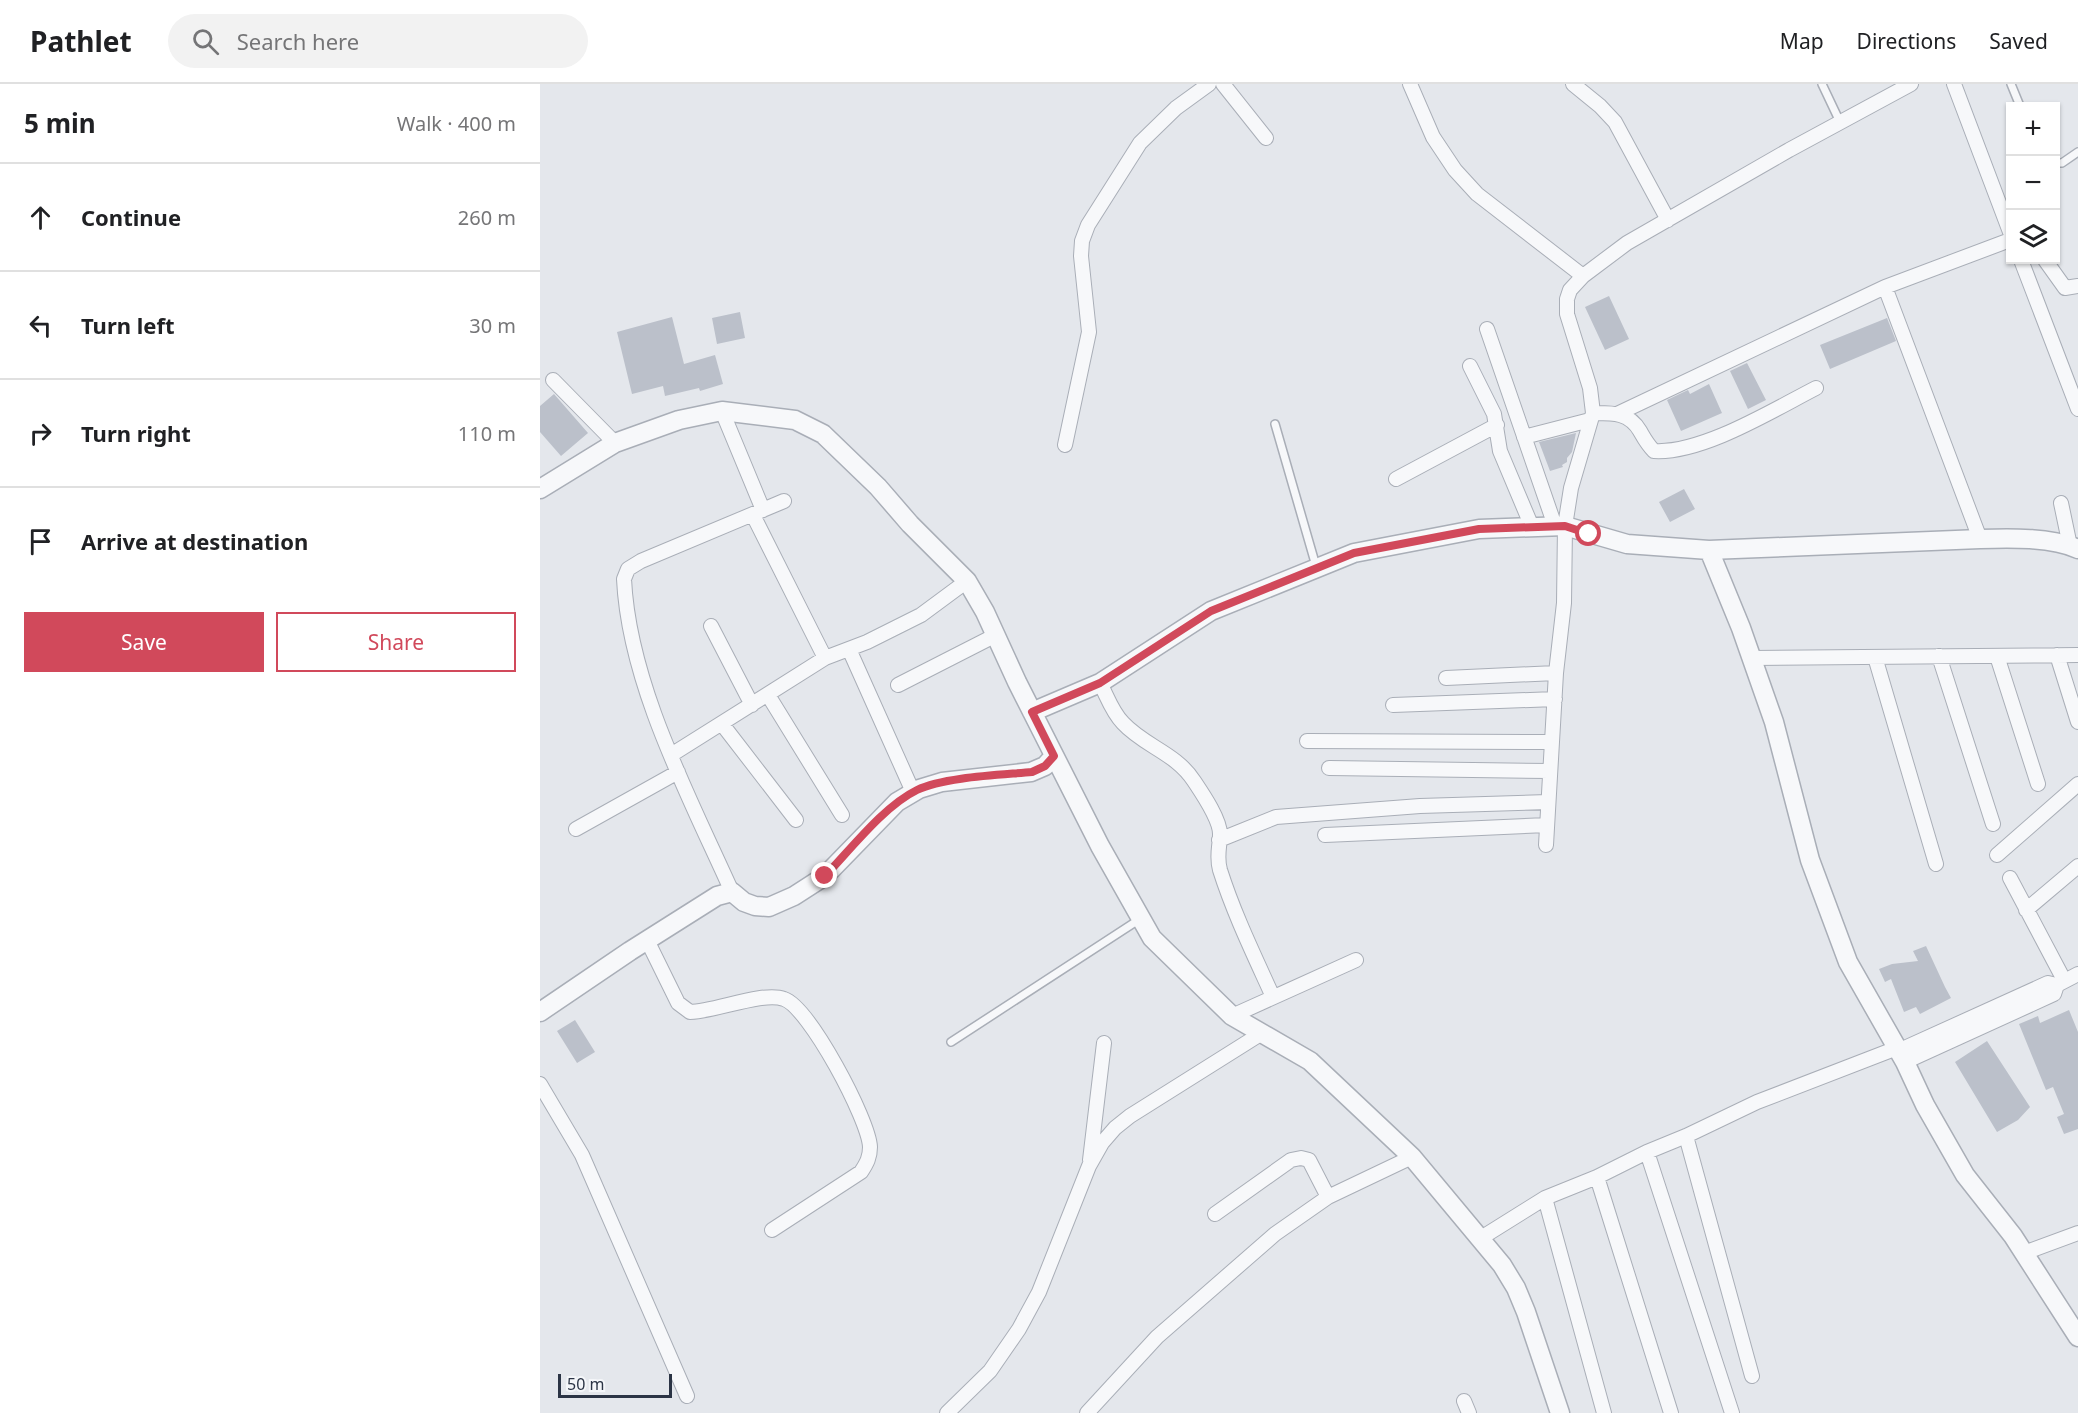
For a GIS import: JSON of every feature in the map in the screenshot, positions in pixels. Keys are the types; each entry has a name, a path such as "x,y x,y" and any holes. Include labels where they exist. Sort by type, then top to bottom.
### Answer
{"street":[{"path":"1065,445 1089,332 1081,256 1082,241 1088,225 1140,143 1176,108 1209,84"},
{"path":"1223,84 1266,138"},
{"path":"1410,84 1433,137 1455,170 1477,194 1583,276"},
{"path":"1573,84 1600,106 1615,122 1668,220"},
{"path":"1546,845 1556,673 1564,603 1560,526 1592,416 1590,388 1567,314 1567,299 1570,290 1583,276 1627,243 1840,123 1895,88 1911,84"},
{"path":"1954,84 2006,221"},
{"path":"1524,437 1592,416 1617,414 1885,286 2006,241"},
{"path":"2023,264 2077,404"},
{"path":"2048,264 2065,288 2078,286"},
{"path":"1885,286 1980,538"},
{"path":"1487,329 1524,437 1560,526"},
{"path":"1470,366 1494,414 1500,451 1532,527"},
{"path":"553,380 615,442"},
{"path":"1617,414 1630,418 1654,451 1664,452 1706,442 1816,388"},
{"path":"722,411 758,513 825,658"},
{"path":"540,489 615,442 679,420 722,411 795,420 823,434 878,487 910,524 967,581 985,612 1032,712 1100,846 1152,938 1232,1016 1310,1061 1412,1157 1502,1265 1516,1288 1526,1312 1560,1413"},
{"path":"1396,479 1497,425"},
{"path":"784,501 641,561 628,569 624,579 634,654 670,755 732,892 744,902 769,907 794,896 825,876 897,802 913,792 942,782 1032,772 1045,766 1054,756"},
{"path":"1032,712 1100,683 1211,611 1354,553 1479,529 1560,526 1627,544 1709,550 1980,538 2022,538 2074,548 2061,503"},
{"path":"1709,550 1752,658 1774,722 1810,860 1848,962 1965,1175 2024,1253 2078,1337"},
{"path":"670,755 825,658 867,642 921,615 967,581"},
{"path":"711,626 752,705"},
{"path":"898,685 996,635"},
{"path":"849,649 913,792"},
{"path":"2056,655 2078,722"},
{"path":"1752,658 2078,655"},
{"path":"1939,656 1993,824"},
{"path":"1997,656 2038,784"},
{"path":"1875,657 1936,864"},
{"path":"1446,678 1556,673"},
{"path":"1100,683 1122,723 1171,756 1193,779 1218,824 1220,832 1216,855 1219,867 1235,914 1273,997"},
{"path":"768,695 842,815"},
{"path":"1393,705 1555,699"},
{"path":"722,724 796,820"},
{"path":"1307,741 1552,742"},
{"path":"1329,768 1550,771"},
{"path":"576,829 678,772"},
{"path":"1997,855 2078,784"},
{"path":"1219,840 1276,817 1420,806 1548,802"},
{"path":"1326,835 1547,825"},
{"path":"2026,910 2078,866"},
{"path":"2010,878 2061,982"},
{"path":"540,1012 717,896 732,892"},
{"path":"647,940 678,1003 690,1012 702,1012 725,1005 768,998 783,998 795,1005 804,1014 843,1078 867,1131 870,1146 869,1160 861,1172 772,1230"},
{"path":"1232,1016 1356,960"},
{"path":"1481,1238 1545,1198 1597,1178 1647,1152 1757,1102 1900,1054 2054,994 2061,982 2078,974"},
{"path":"947,1413 990,1371 1019,1329 1040,1292 1089,1167 1102,1143 1130,1116 1262,1033"},
{"path":"1089,1167 1104,1043"},
{"path":"540,1084 582,1155 687,1396"},
{"path":"1686,1136 1752,1376"},
{"path":"1647,1152 1732,1413"},
{"path":"1088,1413 1157,1337 1275,1234 1328,1197 1412,1157"},
{"path":"1215,1214 1291,1160 1301,1158 1309,1160 1328,1197"},
{"path":"1597,1178 1671,1413"},
{"path":"1545,1198 1604,1413"},
{"path":"2024,1253 2078,1233"}],"lane":[{"path":"1822,84 1840,123"},
{"path":"2010,84 2018,102"},
{"path":"2060,163 2078,152"},
{"path":"1275,424 1316,568"},
{"path":"951,1041 1141,918"}],"building":[{"path":"1609,296 1629,339 1605,350 1585,307"},
{"path":"740,312 745,338 717,344 712,318"},
{"path":"672,317 684,364 715,355 723,384 700,391 699,388 665,396 663,386 632,394 617,332"},
{"path":"1887,318 1896,341 1830,369 1820,345"},
{"path":"1747,363 1766,400 1748,409 1730,371"},
{"path":"1709,384 1722,413 1681,431 1667,400 1688,390 1690,394"},
{"path":"554,394 588,433 561,456 540,432 540,406"},
{"path":"1576,433 1572,452 1567,462 1562,465 1563,467 1550,471 1539,442"},
{"path":"1684,489 1695,509 1670,522 1659,502"},
{"path":"1926,946 1951,998 1920,1014 1916,1007 1904,1012 1891,979 1885,982 1879,969 1892,964 1918,961 1913,951"},
{"path":"2069,1010 2078,1032 2078,1129 2064,1134 2057,1117 2064,1114 2053,1087 2046,1090 2019,1024 2038,1016 2040,1023"},
{"path":"575,1020 595,1052 577,1063 557,1031"},
{"path":"1987,1041 2030,1107 2018,1120 1997,1132 1955,1062"}],"route":[{"path":"825,876 897,802 919,789 942,782 1032,772 1045,766 1054,756 1032,712 1100,683 1211,611 1354,553 1479,529 1565,526 1589,534"}]}
